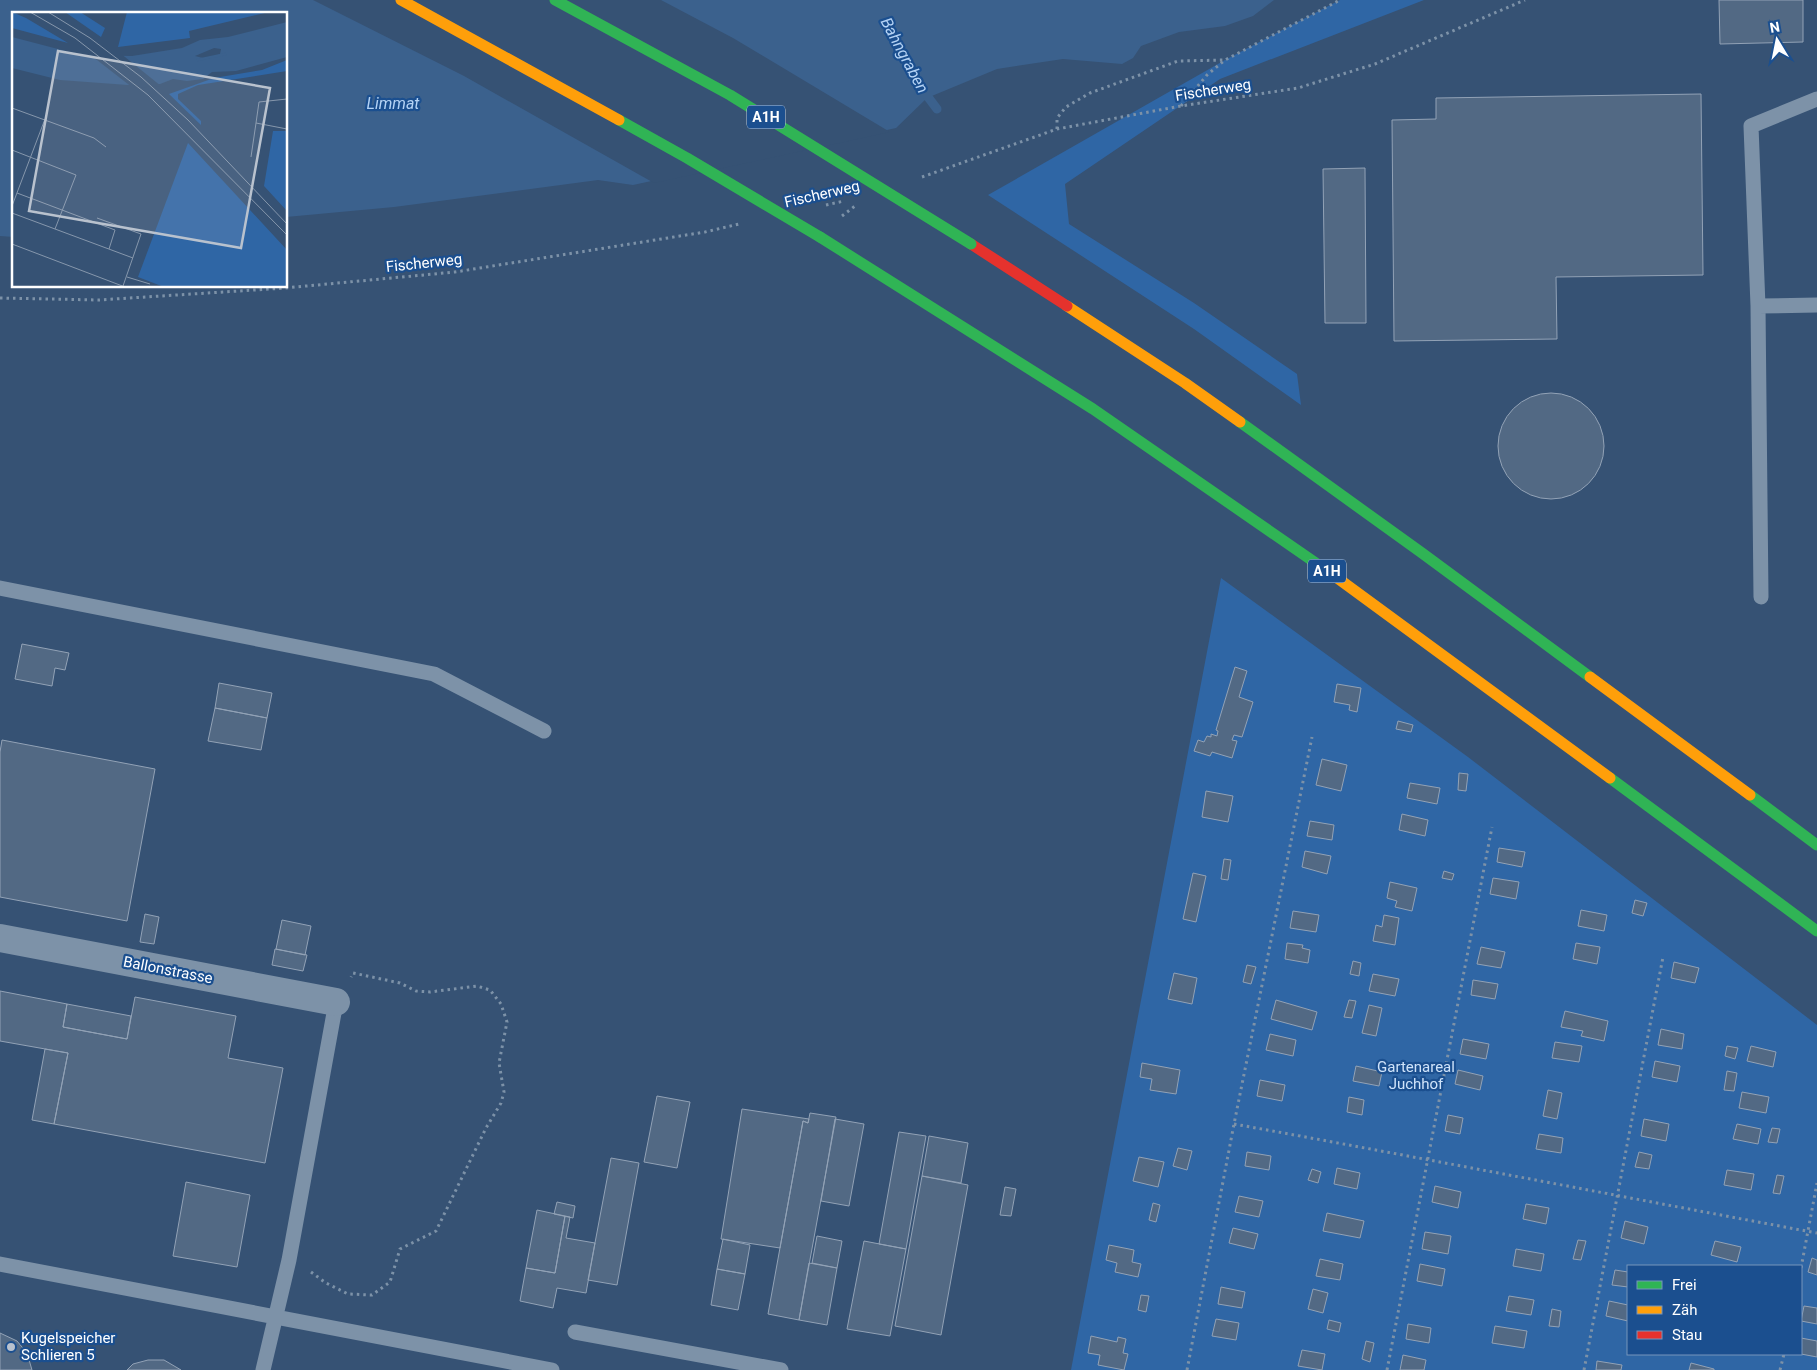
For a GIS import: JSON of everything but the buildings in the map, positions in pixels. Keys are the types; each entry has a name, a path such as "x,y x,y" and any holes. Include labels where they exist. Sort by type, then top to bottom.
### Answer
{"highway":[{"name":"A1H","path":"401,0 678,153 820,237 1093,409 1340,580 1817,931"},
{"name":"A1H","path":"555,0 730,95 971,244 1185,384 1422,554 1817,845"}],"street":[{"name":"Ballonstrasse","path":"0,938 336,1002"}],"lane":[{"path":"1761,596 1758,306 1751,126 1817,99"},
{"path":"1758,306 1817,305"},
{"path":"0,588 434,674 544,731"},
{"path":"263,1370 288,1260 336,1002"},
{"path":"0,1264 552,1370"},
{"path":"575,1332 781,1370"}],"path":[{"path":"1181,106 1206,75 1225,60 1340,0"},
{"name":"Fischerweg","path":"913,180 1057,129 1181,106 1298,88 1375,64 1525,0"},
{"path":"1057,129 1057,118 1066,107 1090,92 1178,61 1225,60"},
{"name":"Fischerweg","path":"821,206 850,199"},
{"path":"841,216 862,200"},
{"name":"Fischerweg","path":"288,288 455,272 705,232 744,223"},
{"name":"Fischerweg","path":"0,298 98,300 285,288"},
{"path":"1187,1370 1234,1124 1312,737"},
{"path":"1387,1370 1492,827"},
{"path":"1584,1370 1664,957"},
{"path":"288,1260 303,1266 326,1283 348,1294 372,1295 390,1282 400,1249 436,1231 486,1128 501,1103 504,1092 499,1063 507,1022 501,1004 490,990 476,986 430,992 416,991 400,983 353,973 336,1002"},
{"path":"1234,1124 1817,1233"},
{"path":"1802,1265 1817,1183"},
{"path":"1780,1370 1784,1355"}],"green space":[{"path":"1340,0 1424,0 1220,79 1065,184 1069,224 1194,303 1297,374 1301,405 1194,329 988,195 1225,60"},
{"name":"Gartenareal Juchhof","path":"1221,578 1468,757 1817,1025 1817,1370 1071,1370"}],"water":[{"name":"Limmat","path":"0,0 1274,0 1253,16 1225,26 1179,32 1141,46 1133,58 1122,64 1063,59 997,69 927,98 896,128 633,185 598,180 394,207 288,217 288,12 12,12 12,237 0,236"}],"pier":[{"path":"313,0 661,0 733,38 890,132 654,183 464,76"}],"waterway":[{"name":"Bahngraben","path":"922,89 937,109"}],"traffic: fast":[{"path":"555,0 730,95 971,244"},
{"path":"619,120 820,237"},
{"path":"820,237 1093,409 1336,577"},
{"path":"1240,422 1590,677"},
{"path":"1610,778 1817,931"},
{"path":"1750,795 1817,845"}],"traffic: slow":[{"path":"401,0 619,120"},
{"path":"1067,306 1185,383 1240,422"},
{"path":"1336,577 1610,778"},
{"path":"1590,677 1750,795"}],"traffic: jam":[{"path":"971,244 1067,306"}],"place":[{"name":"Kugelspeicher Schlieren 5","path":"11,1347"}]}
